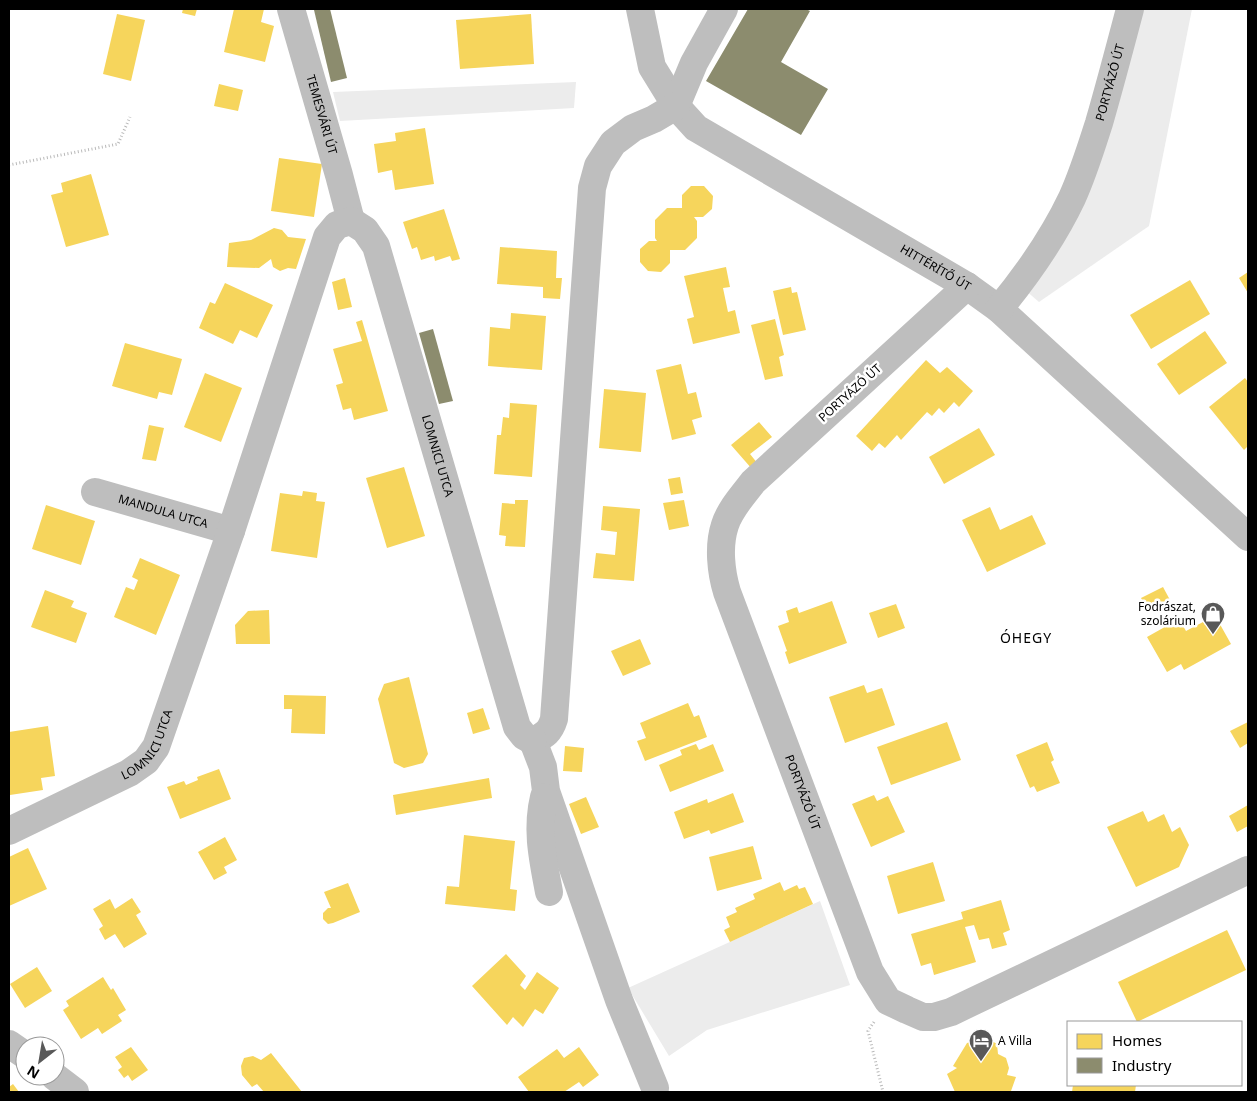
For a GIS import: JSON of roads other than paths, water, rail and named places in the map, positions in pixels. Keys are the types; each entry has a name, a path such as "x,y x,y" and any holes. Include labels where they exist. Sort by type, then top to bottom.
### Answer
{"street":[{"name":"TEMESVÁRI ÚT","path":"291,9 339,175 350,221"},
{"name":"HITTÉRÍTŐ ÚT","path":"640,9 652,67 676,106 696,128 967,286 999,309 1248,537"},
{"path":"655,1088 619,1000 546,791 543,767 533,741 544,735 551,727 554,719 592,188 598,166 613,143 633,128 654,119 676,106 694,63 724,9"},
{"name":"PORTYÁZÓ ÚT","path":"999,309 1034,264 1072,198 1090,151 1110,86 1130,9"},
{"name":"LOMNICI UTCA","path":"9,831 129,773 146,761 156,746 231,531 327,237 337,226 350,221 365,230 376,246 516,727 524,736 533,741"},
{"name":"PORTYÁZÓ ÚT","path":"967,286 753,482 733,508 725,525 722,543 721,563 727,592 870,972 888,1001 923,1017 934,1017 951,1012 1248,870"},
{"name":"MANDULA UTCA","path":"95,492 231,531"},
{"path":"546,791 541,809 541,850 549,892"}],"place":[{"name":"Fodrászat, szolárium","path":"1213,635"},
{"name":"A Villa","path":"981,1062"}],"district":[{"name":"ÓHEGY","path":"1026,638"}]}
